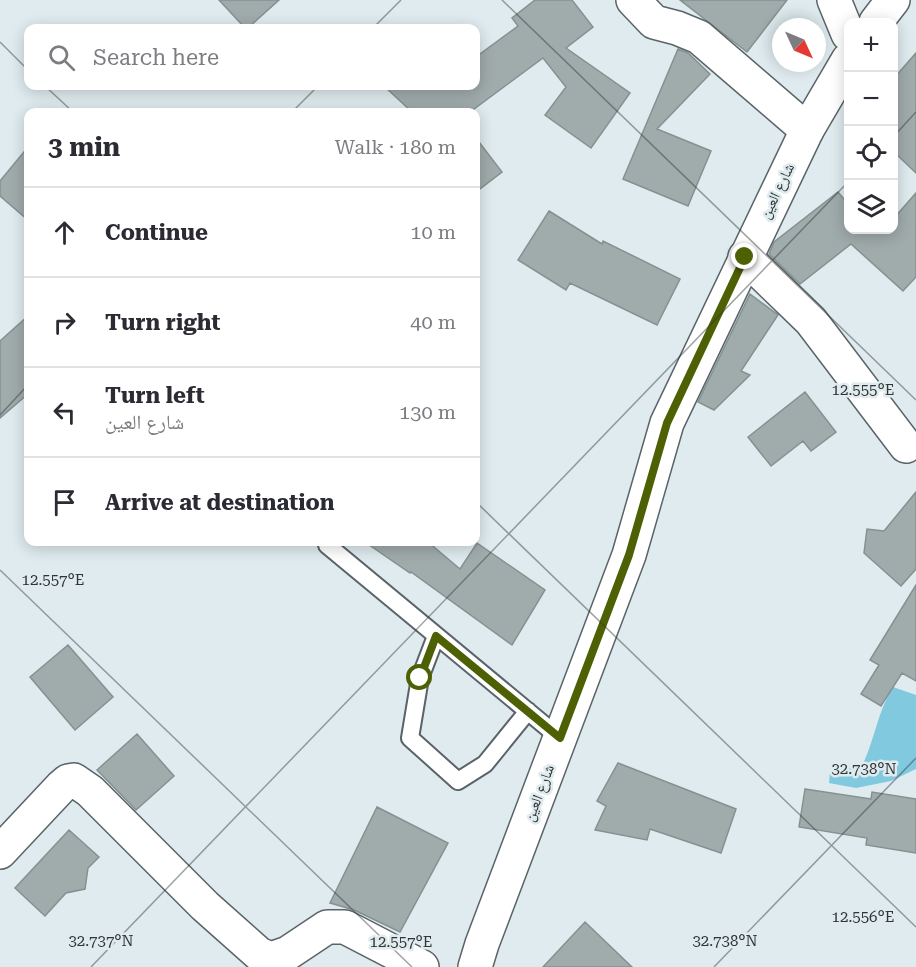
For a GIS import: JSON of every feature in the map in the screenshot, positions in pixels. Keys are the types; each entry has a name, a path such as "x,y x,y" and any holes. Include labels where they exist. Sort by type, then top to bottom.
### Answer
{"street":[{"path":"633,0 654,22 677,27 699,37 807,130"},
{"path":"834,0 844,23"},
{"path":"879,18 893,0"},
{"name":"شارع العين","path":"475,967 629,555 667,423 807,130 844,68"},
{"path":"745,257 811,321 906,446"},
{"path":"0,852 61,787 68,781 75,780 90,791 205,906 259,954 271,959 297,948 327,927 345,927 422,967"}],"lane":[{"path":"328,546 560,738"},
{"path":"436,636 420,678 410,738 458,781 485,764 528,711"}],"shaded area":[{"path":"893,687 916,695 916,769 891,781 856,788 829,783 830,772 862,766 883,707"}],"building":[{"path":"219,0 279,0 252,24 241,24"},
{"path":"535,0 572,0 593,27 566,48 630,93 591,148 545,115 566,87 543,58 475,108 408,108 388,90 480,90 480,54 518,26 512,18"},
{"path":"680,0 787,0 747,52"},
{"path":"678,49 688,53 710,74 657,129 711,151 688,206 623,179"},
{"path":"916,53 916,173 898,156 898,73"},
{"path":"480,143 502,172 480,189"},
{"path":"24,152 24,217 0,196 0,181"},
{"path":"838,192 844,199 844,234 898,234 898,213 916,193 916,277 903,291 851,244 800,284 769,254 774,242"},
{"path":"549,211 602,244 603,241 680,279 657,325 570,283 566,290 518,260"},
{"path":"750,294 778,315 741,371 750,375 714,410 698,402"},
{"path":"24,320 24,397 0,418 0,341"},
{"path":"805,392 836,432 811,451 803,441 771,466 748,437"},
{"path":"916,492 916,569 901,586 864,553 867,529 884,531"},
{"path":"480,545 545,590 512,645 371,546 433,546 460,569 475,546"},
{"path":"916,585 916,681 902,673 881,706 861,694 879,665 870,660"},
{"path":"68,645 113,697 75,730 30,677"},
{"path":"137,734 174,776 136,810 97,770"},
{"path":"618,763 736,809 721,853 650,829 647,840 595,830 606,806 597,801"},
{"path":"805,789 871,799 872,792 916,799 916,853 866,845 867,838 799,827"},
{"path":"377,807 448,843 400,932 354,910 330,903"},
{"path":"69,830 99,857 88,868 85,889 66,893 45,916 15,888"},
{"path":"585,922 632,967 543,967"}],"route":[{"path":"420,678 436,636 560,738 629,555 667,423 745,257"}]}
